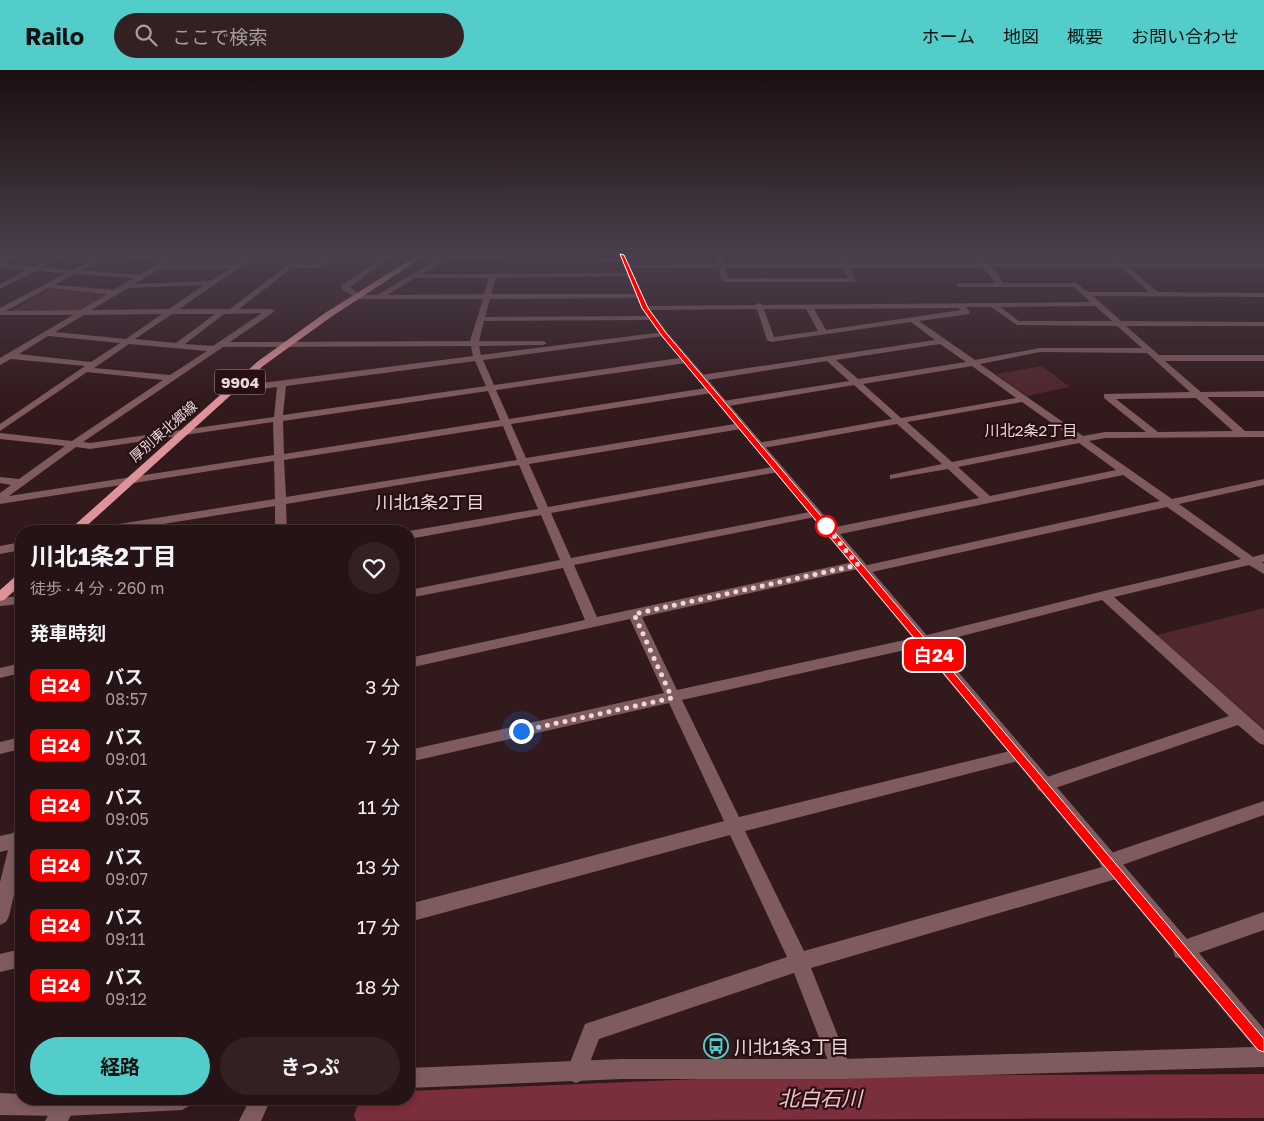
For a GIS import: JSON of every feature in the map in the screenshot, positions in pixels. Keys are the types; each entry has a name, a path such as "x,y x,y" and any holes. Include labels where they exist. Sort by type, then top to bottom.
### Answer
{"main road":[{"name":"厚別東北郷線","path":"82,525 286,344 347,304"},
{"path":"0,597 15,583"}],"street":[{"path":"0,312 14,304"},
{"path":"0,362 96,304"},
{"path":"0,428 182,304"},
{"path":"178,345 238,304"},
{"path":"484,304 474,343 478,358 593,623"},
{"path":"643,304 664,334 860,568 1182,950 1264,1044"},
{"path":"991,304 1017,323 1264,324"},
{"path":"1099,304 1242,434"},
{"path":"645,308 759,305 960,305 966,312 914,321 771,340 759,305"},
{"path":"808,305 823,332"},
{"path":"0,312 271,311 74,444 0,500"},
{"path":"480,319 652,318"},
{"path":"914,321 1171,504 1258,560 1264,570"},
{"path":"47,334 219,347 286,344 593,343"},
{"path":"232,390 664,334"},
{"path":"701,378 941,341"},
{"path":"723,404 974,364 1040,350 1150,351"},
{"path":"10,356 173,378"},
{"path":"829,358 988,500"},
{"path":"1159,358 1264,358"},
{"path":"0,436 90,446 686,360"},
{"path":"281,525 278,419 282,384"},
{"path":"0,500 129,482 712,390"},
{"path":"1156,435 1107,396 1264,394"},
{"path":"758,446 1023,399"},
{"path":"139,525 742,426"},
{"path":"894,477 1105,435 1264,434"},
{"path":"415,534 778,468"},
{"path":"831,532 1125,471"},
{"path":"0,480 22,483"},
{"path":"415,662 634,614 1171,504 1264,482"},
{"path":"415,593 815,514"},
{"path":"0,550 15,547"},
{"path":"415,755 923,642 1104,595 1258,560"},
{"path":"1104,595 1264,738"},
{"path":"0,602 15,601"},
{"path":"634,614 672,698 799,962 841,1069"},
{"path":"0,673 15,669"},
{"path":"1044,785 1241,718"},
{"path":"0,748 15,744"},
{"path":"415,911 734,826 1018,755"},
{"path":"576,1073 592,1031 799,962 1112,867 1264,808"},
{"path":"0,844 15,839"},
{"path":"0,916 15,860"},
{"path":"1182,950 1264,921"},
{"path":"0,963 15,959"},
{"path":"415,1078 622,1070 841,1069 1264,1057"},
{"path":"0,1104 60,1113 130,1105"},
{"path":"250,1121 258,1105"}],"shaded area":[{"path":"23,304 90,304 78,310 11,311"},
{"path":"1042,366 1070,387 1027,396 996,374"},
{"path":"1264,608 1264,729 1157,635"}],"waterway":[{"name":"北白石川","path":"376,1115 773,1098 1264,1096"}],"bus line":[{"name":"白24","path":"643,304 664,334 1182,950 1264,1044"}],"place":[{"name":"川北1条3丁目","path":"716,1046"}],"district":[{"name":"川北2条2丁目","path":"1031,430"},
{"name":"川北1条2丁目","path":"430,502"}],"route":[{"path":"521,731 672,698 634,614 858,565 823,523 826,526"}]}
